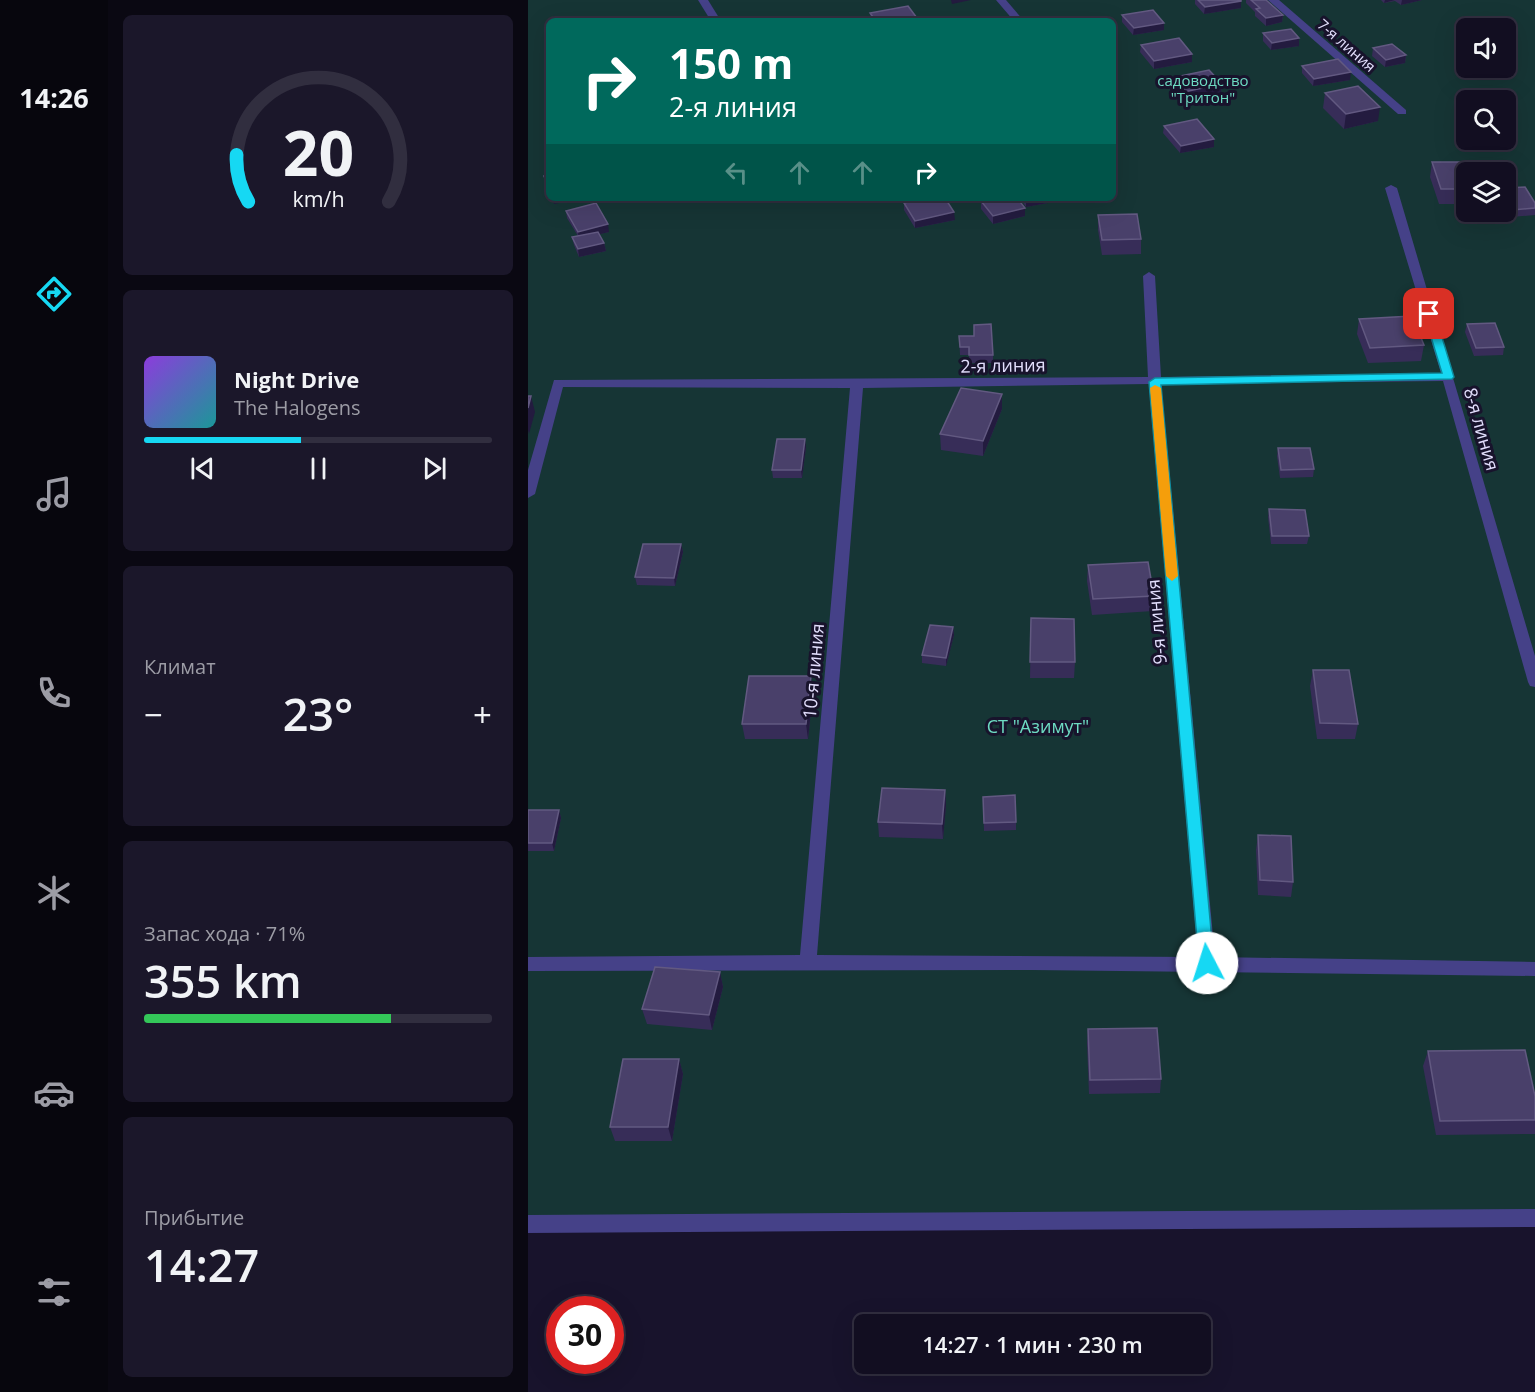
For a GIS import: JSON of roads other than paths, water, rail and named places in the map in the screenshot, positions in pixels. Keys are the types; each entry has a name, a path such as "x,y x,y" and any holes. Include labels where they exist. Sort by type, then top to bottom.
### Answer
{"street":[{"path":"703,0 714,18"},
{"path":"1001,0 1016,18"},
{"name":"7-я линия","path":"1273,0 1402,112"},
{"name":"8-я линия","path":"1391,188 1448,377 1535,682"},
{"name":"9-я линия","path":"1149,276 1155,382 1207,963"},
{"name":"2-я линия","path":"528,494 558,383 1155,382 1448,377"},
{"name":"10-я линия","path":"808,961 857,384"},
{"path":"528,964 808,961 1207,963 1535,969"},
{"path":"528,1224 1535,1218"}],"park label":[{"name":"садоводство \"Тритон\"","path":"1203,88"},
{"name":"СТ \"Азимут\"","path":"1038,726"}]}
